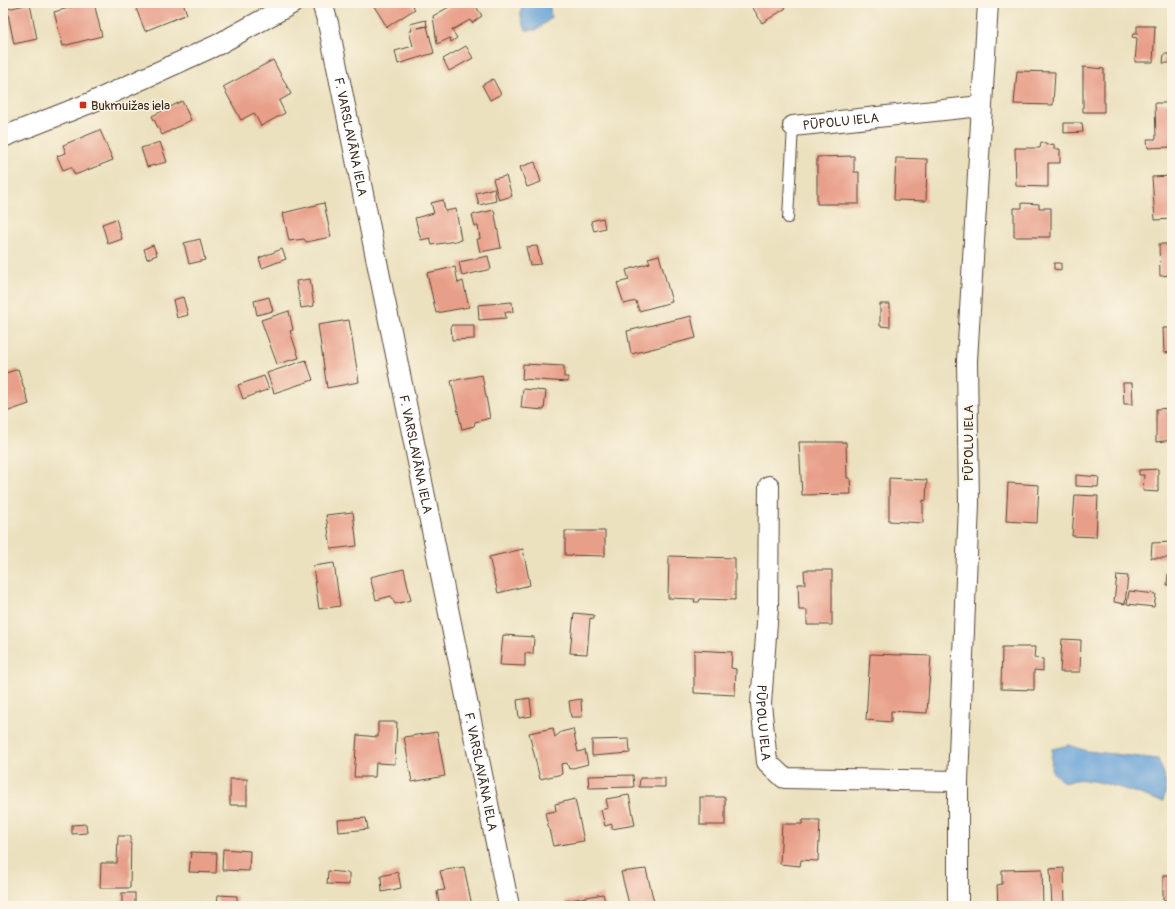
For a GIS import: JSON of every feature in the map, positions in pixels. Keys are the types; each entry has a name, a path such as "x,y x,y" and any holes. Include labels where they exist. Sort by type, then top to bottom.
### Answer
{"street":[{"path":"3,137 90,103 217,45 293,3"},
{"name":"F. VARSLAVĀNA IELA","path":"322,3 328,23 509,906"},
{"name":"PŪPOLU IELA","path":"958,906 958,781 969,504 968,361 981,106 988,3"},
{"name":"PŪPOLU IELA","path":"793,126 981,106"},
{"name":"PŪPOLU IELA","path":"769,486 768,609 761,704 767,762 784,778 958,781"}],"lane":[{"name":"PŪPOLU IELA","path":"788,218 793,126"}],"water":[{"path":"525,3 545,3 550,7 551,18 537,30 526,30 521,13 521,9"},
{"path":"1069,745 1087,751 1158,759 1166,785 1163,801 1098,782 1074,780 1065,782 1057,777 1051,770 1052,749"}],"building":[{"path":"87,3 94,3 102,36 63,46 54,12"},
{"path":"134,3 183,3 187,14 145,31"},
{"path":"372,3 411,3 415,9 387,27"},
{"path":"456,3 474,3 482,16 472,23 470,20 452,30 457,38 451,42 450,38 437,44 433,16"},
{"path":"750,3 783,3 786,8 762,23"},
{"path":"30,4 37,39 14,44 7,9"},
{"path":"426,20 434,53 398,64 395,51 413,46 409,31 412,31 410,24"},
{"path":"1137,26 1155,26 1153,62 1135,62 1137,38 1132,37 1133,34 1137,34"},
{"path":"466,46 473,58 449,71 443,59"},
{"path":"1164,54 1172,54 1172,63 1163,63"},
{"path":"273,60 291,94 279,101 285,113 261,126 254,113 241,120 223,87"},
{"path":"1083,67 1104,69 1104,112 1083,112"},
{"path":"1017,71 1055,72 1053,105 1014,104"},
{"path":"493,79 501,94 490,100 482,85"},
{"path":"182,101 191,120 162,135 152,116"},
{"path":"1155,103 1172,103 1172,147 1148,148 1147,139 1156,139"},
{"path":"1064,123 1082,123 1083,132 1064,133"},
{"path":"100,130 113,160 75,175 71,167 63,170 57,156 66,153 63,145"},
{"path":"160,142 167,162 147,167 141,148"},
{"path":"1041,142 1045,143 1046,145 1054,144 1054,149 1060,149 1060,163 1048,163 1048,187 1016,186 1015,148 1040,148"},
{"path":"854,156 854,172 859,172 859,204 817,204 817,157"},
{"path":"896,158 927,159 926,201 894,200"},
{"path":"535,162 541,182 527,187 520,167"},
{"path":"506,176 512,196 499,200 493,179"},
{"path":"1172,176 1172,219 1155,220 1152,177"},
{"path":"494,188 496,201 479,205 476,193"},
{"path":"443,200 445,211 456,209 461,240 432,245 430,238 421,240 415,218 434,213 431,203"},
{"path":"324,203 331,237 306,242 304,239 289,241 283,213"},
{"path":"1022,203 1039,204 1039,208 1051,208 1051,237 1014,237 1014,208 1022,208"},
{"path":"494,210 501,248 480,252 477,239 480,239 478,226 475,226 472,215"},
{"path":"603,218 605,228 594,231 591,221"},
{"path":"116,219 122,239 108,244 102,224"},
{"path":"200,239 205,260 189,264 184,243"},
{"path":"1159,244 1172,244 1172,275 1160,276"},
{"path":"153,245 157,255 147,259 144,249"},
{"path":"537,246 541,264 530,265 526,247"},
{"path":"282,249 286,259 262,268 259,258"},
{"path":"659,255 672,302 639,311 636,301 624,304 617,283 629,280 626,270 650,263 648,258"},
{"path":"488,256 491,269 462,276 459,262"},
{"path":"1054,263 1061,263 1061,270 1054,269"},
{"path":"455,267 458,283 463,281 469,307 436,313 427,273"},
{"path":"310,279 314,306 301,308 296,281"},
{"path":"183,297 188,315 177,318 173,300"},
{"path":"269,297 273,311 257,315 254,301"},
{"path":"512,302 513,312 505,312 506,318 479,320 478,305"},
{"path":"880,304 890,304 890,327 880,326"},
{"path":"289,311 293,330 290,331 299,358 277,364 261,320"},
{"path":"691,316 696,338 631,354 627,331"},
{"path":"349,320 359,382 327,388 318,325"},
{"path":"451,325 474,325 474,339 452,340"},
{"path":"1163,328 1172,328 1172,352 1164,353"},
{"path":"306,360 313,380 274,393 267,373"},
{"path":"523,364 564,366 564,377 568,377 568,382 522,379"},
{"path":"18,369 29,404 3,413 3,374"},
{"path":"482,375 490,418 475,422 474,426 462,429 451,381"},
{"path":"264,376 269,389 243,399 238,385"},
{"path":"1123,383 1132,383 1133,404 1124,404"},
{"path":"523,389 546,391 544,410 521,408"},
{"path":"1172,408 1172,440 1156,442 1156,409"},
{"path":"799,442 846,442 847,478 850,478 851,494 802,495"},
{"path":"1158,469 1158,492 1143,491 1144,475 1139,475 1139,470"},
{"path":"1076,475 1099,477 1098,487 1076,486"},
{"path":"889,478 927,480 926,501 923,500 923,523 889,521"},
{"path":"1008,483 1039,485 1037,523 1006,521"},
{"path":"1075,495 1098,496 1096,537 1072,536"},
{"path":"353,512 357,546 331,549 326,515"},
{"path":"565,531 605,531 605,556 565,555"},
{"path":"1172,542 1172,558 1151,558 1152,543"},
{"path":"523,549 530,585 498,593 489,557"},
{"path":"669,556 735,558 735,600 700,599 699,602 694,602 695,599 668,598"},
{"path":"334,563 340,606 319,609 313,566"},
{"path":"404,569 411,600 395,604 391,596 376,600 370,577"},
{"path":"804,570 832,570 832,625 807,625 807,610 799,610 798,584 805,584"},
{"path":"1168,574 1172,574 1172,586 1167,585"},
{"path":"1117,575 1128,576 1125,604 1114,602"},
{"path":"1129,591 1156,594 1154,607 1127,604"},
{"path":"574,613 594,615 594,619 590,618 587,654 570,653"},
{"path":"503,635 534,637 533,654 525,653 525,666 500,665"},
{"path":"1062,639 1081,640 1080,672 1060,672"},
{"path":"1002,647 1035,647 1034,658 1043,659 1043,671 1034,670 1034,690 1001,689"},
{"path":"694,650 732,652 731,668 736,669 735,695 694,693"},
{"path":"870,654 931,656 927,713 891,711 891,722 866,720"},
{"path":"530,698 532,716 519,718 517,700"},
{"path":"581,699 582,717 571,717 569,701"},
{"path":"378,722 397,722 395,764 376,763 375,777 354,777 357,735 378,737"},
{"path":"553,728 555,737 561,732 573,729 578,752 585,750 588,764 569,769 567,763 561,764 562,774 540,779 529,733"},
{"path":"437,732 445,776 412,782 404,737"},
{"path":"629,739 630,753 592,756 592,740"},
{"path":"633,775 634,787 589,788 588,776"},
{"path":"640,778 665,778 665,787 639,787"},
{"path":"230,779 247,779 247,805 230,805"},
{"path":"629,795 635,825 612,829 612,824 605,826 601,810 608,808 606,799"},
{"path":"700,797 725,797 725,825 700,825"},
{"path":"575,799 584,841 553,846 545,813 556,811 555,804"},
{"path":"366,818 368,829 339,832 338,820"},
{"path":"803,820 820,820 818,861 801,860 800,866 780,864 782,824 802,824"},
{"path":"86,824 87,833 72,834 72,825"},
{"path":"118,836 131,836 130,888 100,888 101,863 117,863"},
{"path":"223,849 250,851 249,871 222,870"},
{"path":"191,852 217,853 216,873 189,872"},
{"path":"464,867 472,906 448,906 447,903 439,904 437,891 445,890 440,871"},
{"path":"1064,868 1065,906 1052,906 1050,869"},
{"path":"646,869 655,906 632,906 629,904 621,872"},
{"path":"1042,869 1043,906 998,906 997,885 1002,884 1002,870"},
{"path":"328,871 349,873 349,885 327,884"},
{"path":"398,872 401,888 382,892 381,876"},
{"path":"1163,875 1172,875 1172,906 1168,906 1168,900 1163,900"},
{"path":"122,893 135,893 135,906 122,906"},
{"path":"603,894 606,906 566,906 565,901"},
{"path":"218,895 237,896 237,906 217,906"},
{"path":"145,902 179,903 179,906 145,906"}],"place":[{"name":"Bukmuižas iela","path":"83,105"}]}
